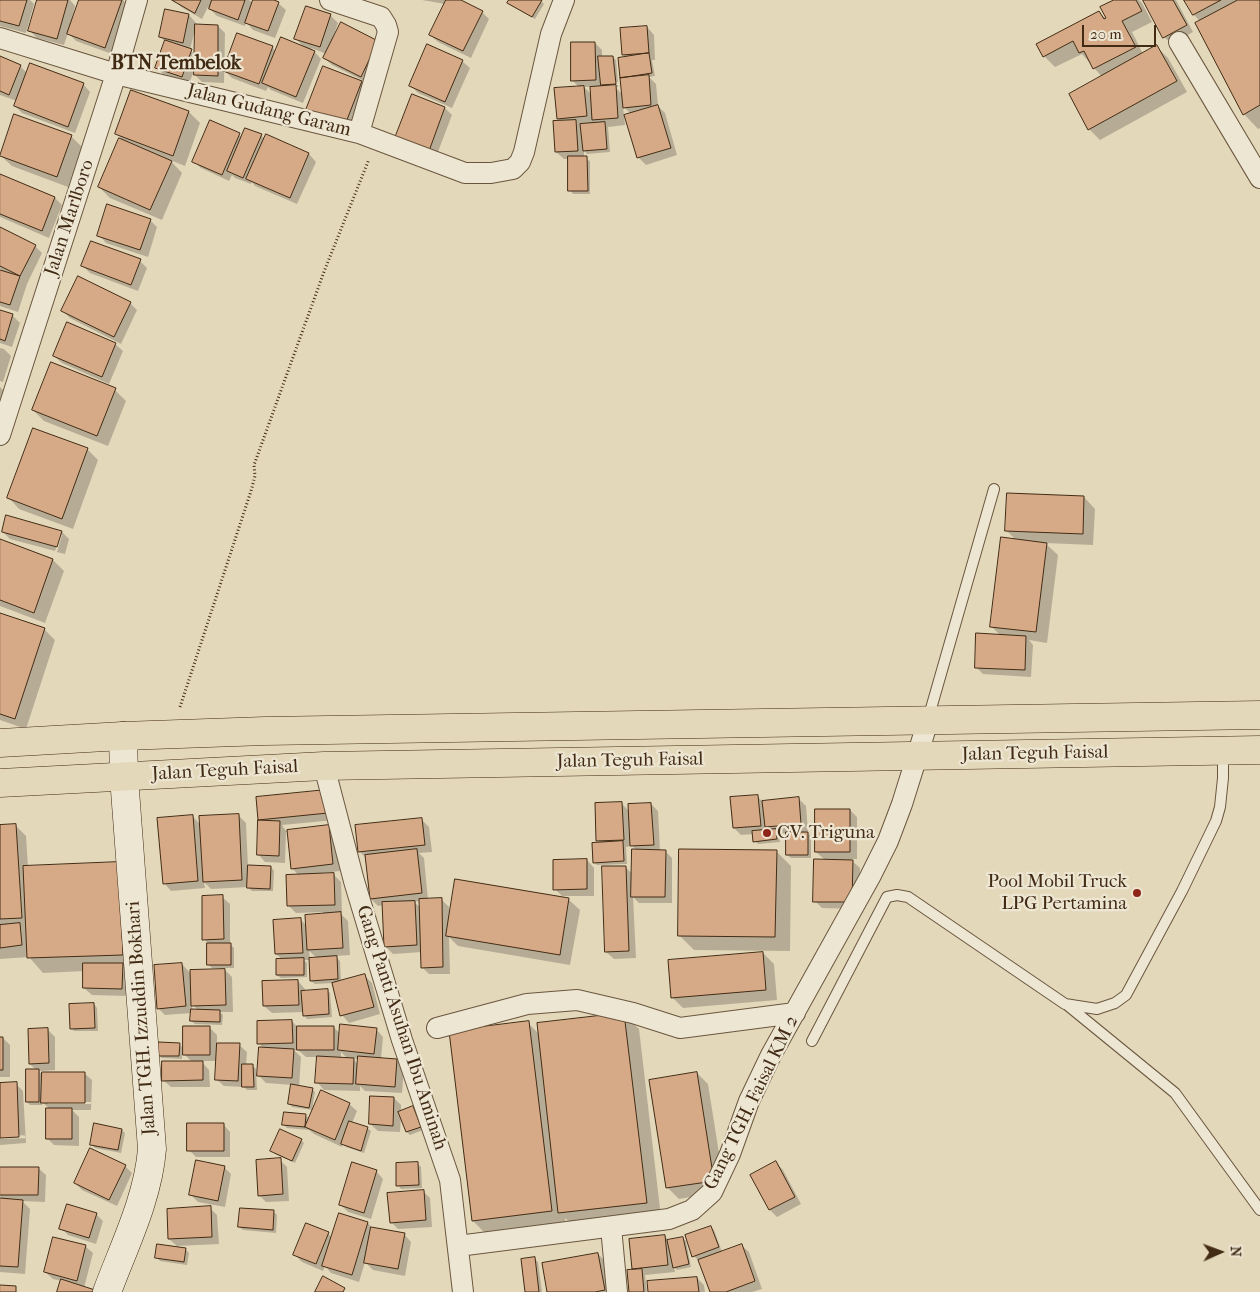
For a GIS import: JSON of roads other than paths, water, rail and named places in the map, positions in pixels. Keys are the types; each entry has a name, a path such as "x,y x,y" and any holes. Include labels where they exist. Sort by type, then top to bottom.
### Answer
{"highway":[{"name":"Jalan Teguh Faisal","path":"0,743 265,730 1260,715"},
{"path":"1223,716 1223,751"},
{"name":"Jalan Teguh Faisal","path":"0,783 324,766 1260,750"}],"street":[{"name":"Jalan Marlboro","path":"0,435 116,74 137,0"},
{"name":"Jalan Gudang Garam","path":"0,38 116,74 368,137 378,72 388,38 386,24 381,17 330,0"},
{"path":"368,137 465,174 491,173 517,166 524,152 551,34 564,0"},
{"path":"1180,42 1260,178"},
{"name":"Gang TGH. Faisal KM 2","path":"458,1246 669,1219 692,1210 712,1192 730,1154 749,1101 771,1055 880,859 894,829 928,721"},
{"name":"Jalan TGH. Izzuddin Bokhari","path":"107,1292 144,1193 151,1165 152,1149 124,777 123,736"},
{"name":"Gang Panti Asuhan Ibu Aminah","path":"324,766 354,881 388,993 450,1180 463,1292"},
{"path":"437,1028 527,1004 578,1000 633,1013 680,1028 795,1013"},
{"path":"611,1227 617,1292"}],"lane":[{"path":"928,721 994,489"},
{"path":"1066,1004 1097,1008 1115,1003 1126,994 1182,891 1216,821 1220,808 1224,778 1223,751"},
{"path":"812,1041 886,897 908,897 1066,1004 1175,1094 1260,1210"}],"place":[{"name":"CV. Triguna","path":"767,833"},
{"name":"Pool Mobil Truck LPG Pertamina","path":"1137,893"}],"district":[{"name":"BTN Tembelok","path":"176,64"}]}
